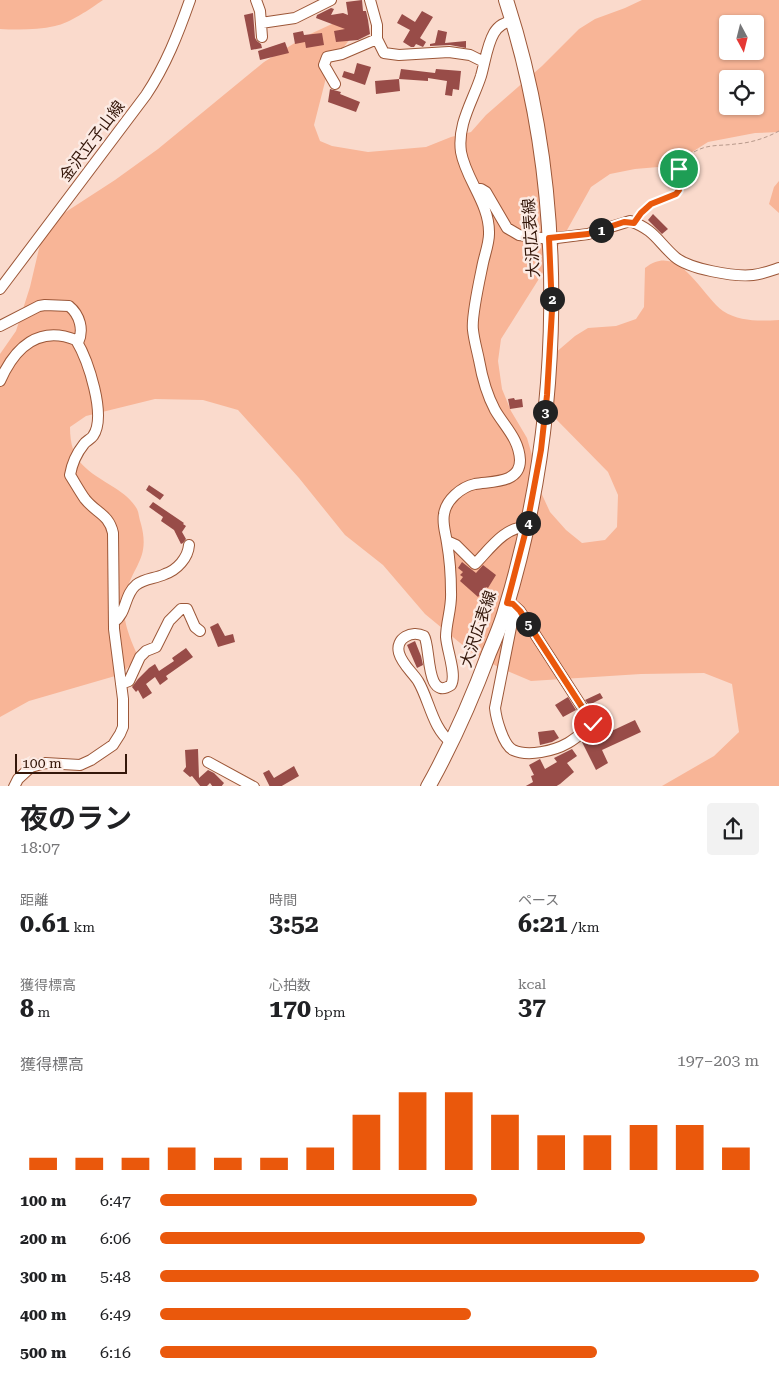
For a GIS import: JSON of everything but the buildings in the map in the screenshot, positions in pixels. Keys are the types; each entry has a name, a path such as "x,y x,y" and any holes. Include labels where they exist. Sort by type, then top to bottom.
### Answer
{"main road":[{"name":"大沢広表線","path":"428,786 474,694 512,605 541,450 547,395 552,310 549,238 541,154 530,92 506,0"}],"street":[{"name":"金沢立子山線","path":"0,288 160,74 176,40 190,0"},
{"path":"256,0 262,37"},
{"path":"261,23 294,18 331,0"},
{"path":"370,0 377,25 377,39 384,53 399,56 449,52 470,55 484,62"},
{"path":"451,742 439,728 419,683 402,659 398,648 402,639 410,634 417,633 424,636 427,643 432,679 438,687 442,688 451,685 454,676 448,656 446,636 452,595 443,515 445,506 451,499 474,484 507,479 515,474 520,463 513,434 501,419 488,397 472,329 482,265 490,236 487,215 462,155 460,142 462,126 494,34 502,24 512,21"},
{"path":"335,84 324,65 327,58 342,54 377,39"},
{"path":"476,189 486,192 506,228 519,235 549,238 588,234 624,222 634,223 650,231 675,257 691,265 749,276 779,268"},
{"path":"0,326 45,304 69,306 77,315 80,324 80,339 78,343"},
{"path":"0,381 5,369 14,356 35,338 44,335 63,335 76,340 89,366 98,418 93,436 74,458 70,475 86,500 105,516 111,524 113,532 114,622 123,698 123,728 113,745 80,765 45,763 30,767 14,786"},
{"path":"447,541 456,545 475,564 504,536 520,527 527,527"},
{"path":"114,622 122,614 133,588 142,581 167,574 187,555 189,545"},
{"path":"512,605 538,638 593,724 568,743 544,753 522,752 510,748 496,718 494,708 514,612 512,605"},
{"path":"121,684 129,681 140,657 146,651 156,647 169,621 181,609 187,609 195,627 200,631"},
{"path":"208,762 254,786"}],"path":[{"path":"634,223 651,204 676,194 679,190 680,164 697,150 723,144 753,141 771,136 779,131"}],"shaded area":[{"path":"0,0 103,0 67,22 55,26 20,30 0,29"},
{"path":"642,0 779,0 779,132 755,133 708,142 670,166 635,169 610,174 591,187 547,266 501,339 498,361 502,389 511,411 527,438 538,486 550,512 566,530 582,543 605,540 617,527 618,495 608,472 552,415 545,393 554,354 575,336 588,328 616,326 636,319 644,307 645,268 657,261 668,261 679,265 714,303 730,315 750,320 779,320 779,786 662,786 714,756 739,732 732,684 704,673 641,674 531,681 500,668 471,652 425,614 383,565 345,535 299,478 238,410 203,400 155,399 86,416 70,427 73,449 82,464 127,497 138,512 144,545 124,601 124,616 136,652 131,664 122,674 29,701 0,717 0,354 16,331 30,287 42,236 58,217 158,149 264,62 306,36 332,24 348,21 350,39 329,66 314,125 320,141 332,146 368,152 426,147 451,137 471,132 486,115 542,66 579,29 595,19"},
{"path":"779,181 779,213 769,204 774,187"}],"route":[{"path":"593,724 520,611 513,604 507,603 526,530 541,450 547,395 552,310 549,238 588,234 624,222 634,223 636,218 651,204 676,194 679,190 679,169"}]}
